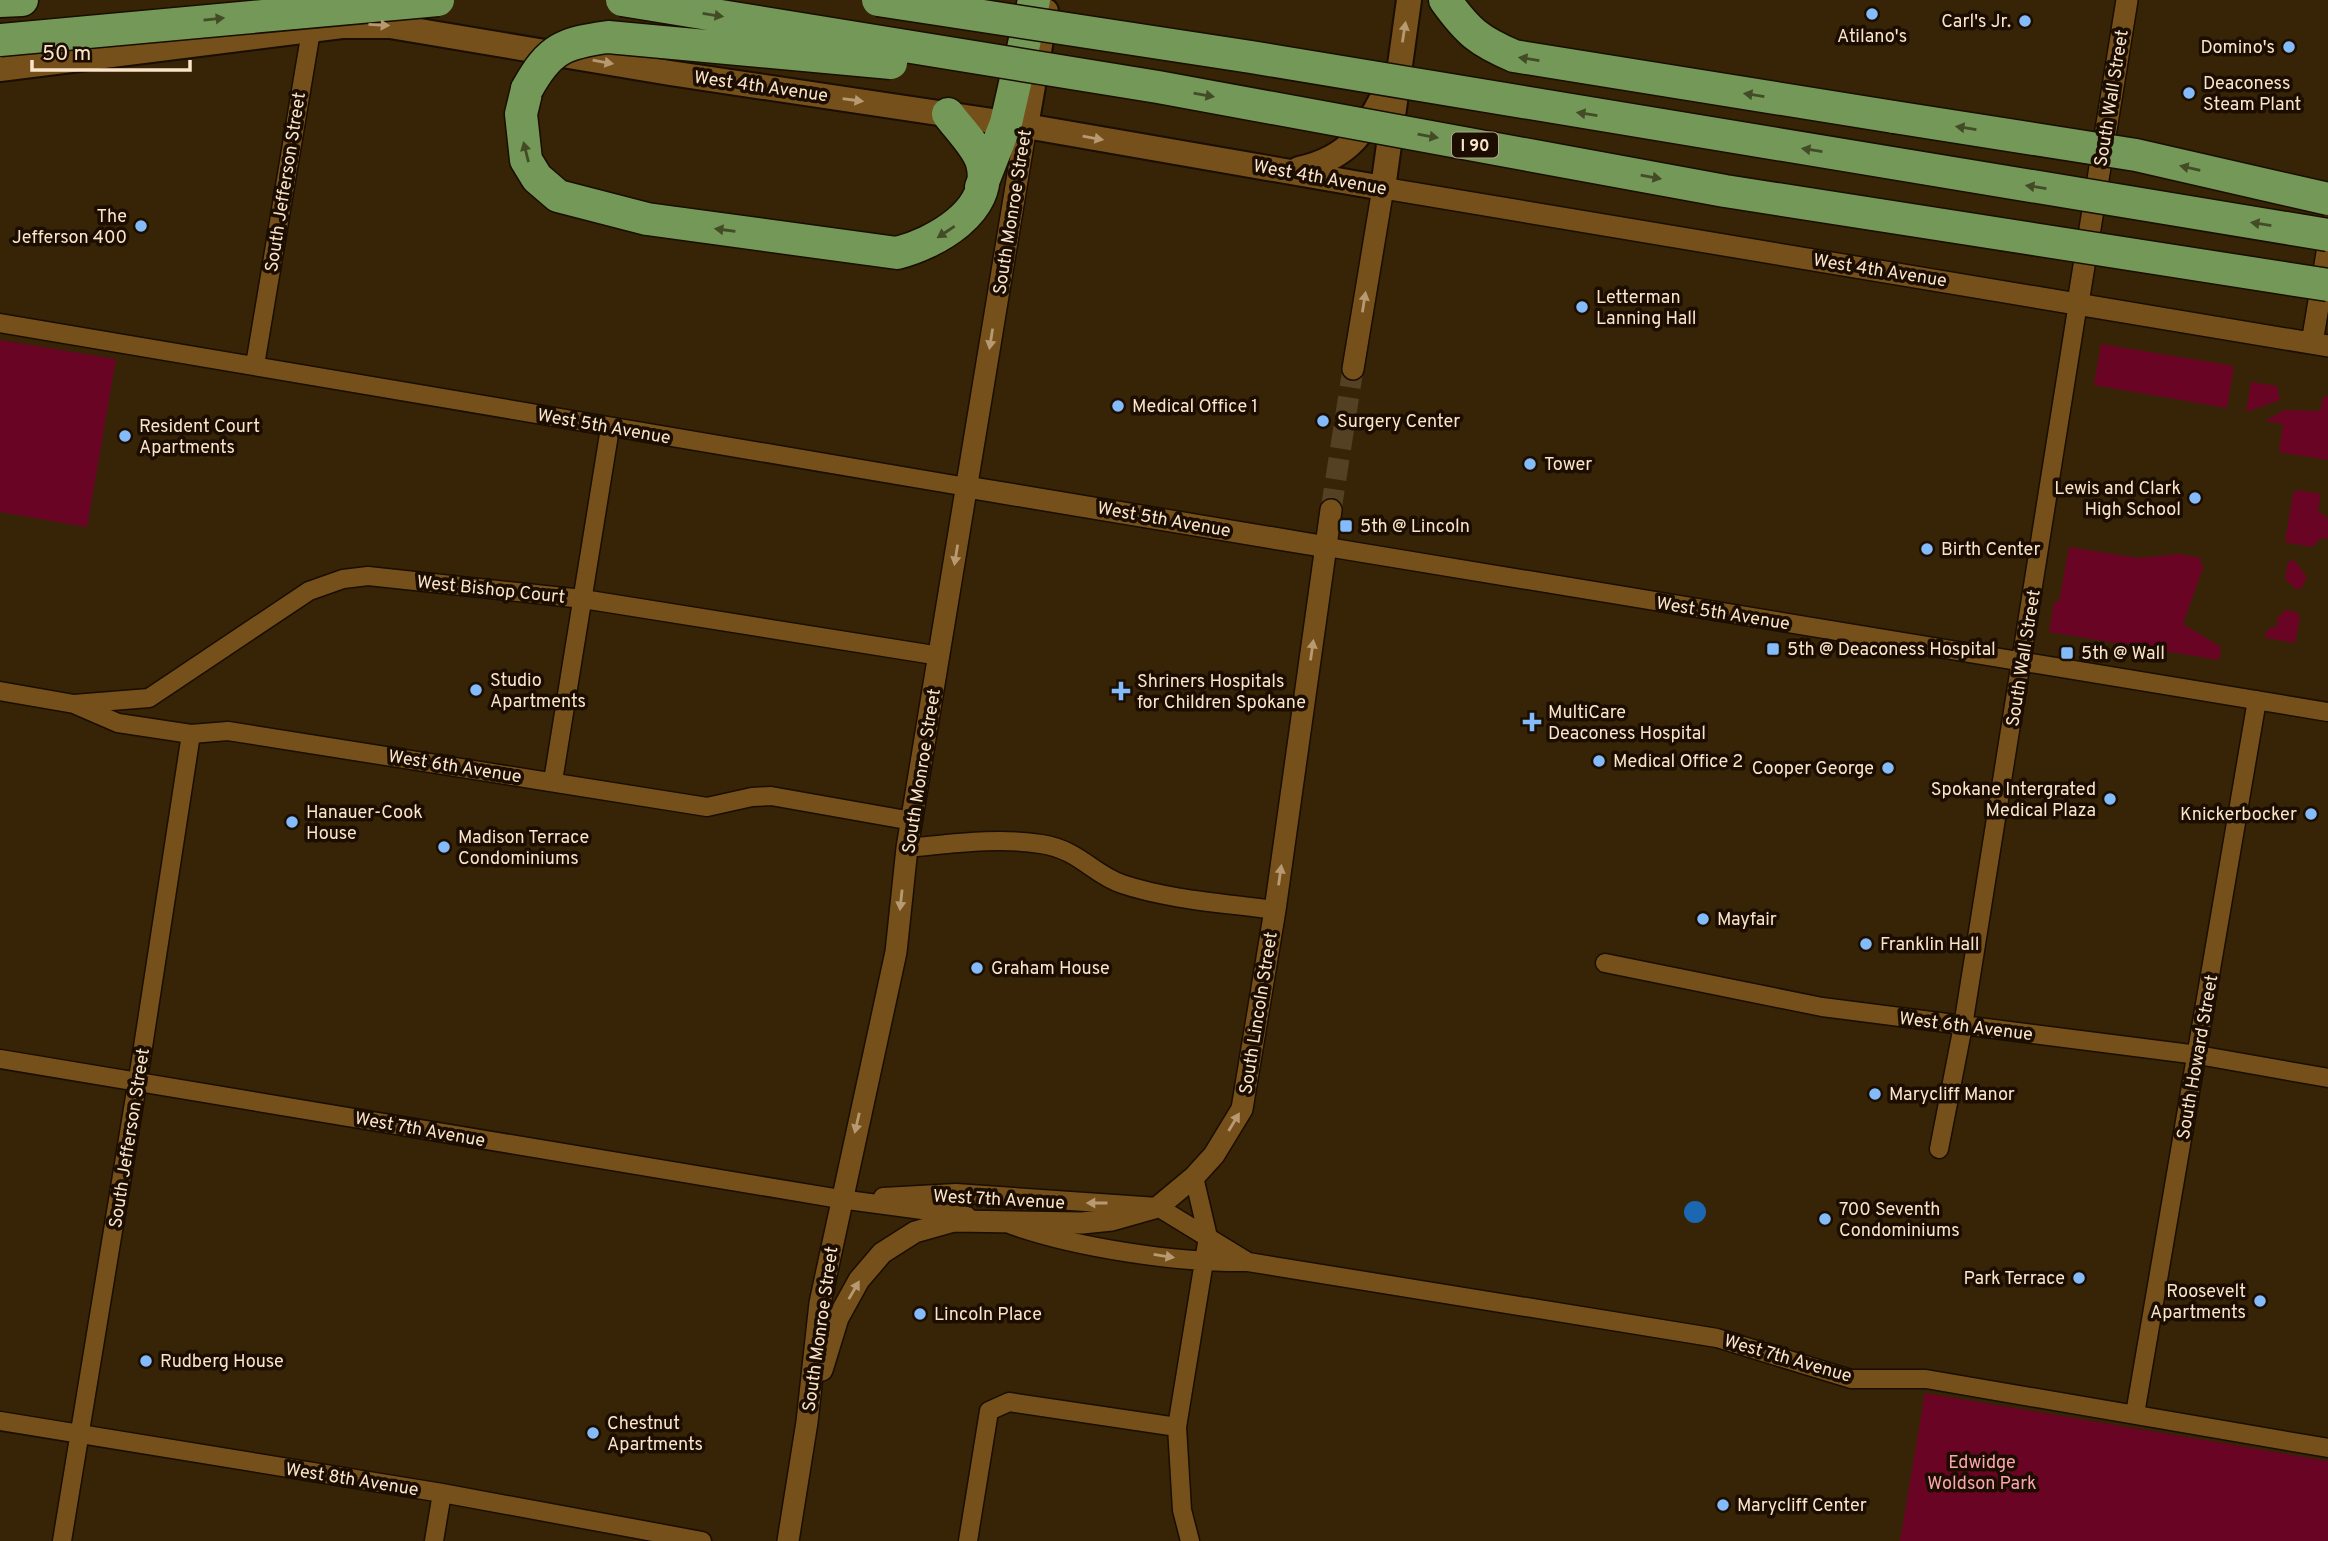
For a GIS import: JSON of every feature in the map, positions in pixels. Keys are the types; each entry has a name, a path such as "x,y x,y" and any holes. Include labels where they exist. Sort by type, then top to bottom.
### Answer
{"highway":[{"path":"0,1 22,0"},
{"path":"0,40 438,0"},
{"name":"I 90","path":"622,0 1158,87 1725,191 2328,285"},
{"path":"878,0 1251,57 2328,235"},
{"path":"986,0 1251,57"},
{"path":"1034,0 1016,125 976,200 953,229 923,246 897,253 741,233 596,208 558,197 537,178 526,160 521,114 527,89 542,61 575,41 608,37 1158,87"},
{"path":"1445,0 1482,43 1514,56 2136,155 2328,199"},
{"path":"948,114 982,164 976,200"}],"main road":[{"name":"South Monroe Street","path":"1016,125 1048,0"},
{"path":"1383,187 1409,0"},
{"name":"West 4th Avenue","path":"0,69 359,25 390,26 670,73 1016,125 1383,187"},
{"path":"1291,171 1324,164 1347,150 1369,120 1399,64"}],"street":[{"name":"South Jefferson Street","path":"255,365 316,0"},
{"name":"South Wall Street","path":"1939,1149 1963,1026 2127,0"},
{"path":"0,81 79,61"},
{"name":"South Monroe Street","path":"788,1541 807,1422 820,1303 840,1199 896,952 907,848 967,487 1016,125"},
{"name":"West 4th Avenue","path":"1383,187 2320,344"},
{"path":"1353,369 1383,187"},
{"path":"2320,344 2328,247"},
{"name":"West 5th Avenue","path":"0,323 610,428 2328,712"},
{"path":"553,781 610,428"},
{"name":"South Lincoln Street","path":"1194,1177 1214,1155 1242,1109 1275,910 1331,510"},
{"name":"West Bishop Court","path":"74,704 149,698 309,592 343,579 368,576 583,599 940,656"},
{"name":"West 6th Avenue","path":"0,691 74,704 118,723 191,734 228,731 708,807 752,797 771,796 912,821"},
{"name":"South Howard Street","path":"2135,1414 2198,1055 2256,700"},
{"name":"South Jefferson Street","path":"62,1541 138,1082 191,734"},
{"path":"907,848 996,841 1040,844 1077,855 1119,883 1165,895 1275,910"},
{"name":"West 6th Avenue","path":"1605,963 1822,1007 2198,1055 2328,1078"},
{"name":"West 7th Avenue","path":"0,1059 840,1199 1002,1221 1047,1237 1202,1262 1248,1262 1717,1338 1851,1378 1926,1379 2328,1448"},
{"path":"1190,1541 1182,1510 1177,1427 1208,1237 1194,1177"},
{"name":"West 7th Avenue","path":"807,1422 838,1318 859,1280 882,1254 915,1233 954,1221 1082,1223 1112,1220 1158,1207 1194,1177"},
{"name":"West 7th Avenue","path":"840,1199 956,1193 1158,1207 1248,1262"},
{"path":"968,1541 989,1411 1009,1402 1177,1427"},
{"name":"West 8th Avenue","path":"0,1421 442,1493 702,1541"},
{"path":"434,1541 442,1493"}],"green space":[{"path":"0,340 116,359 87,527 0,512"},
{"path":"2101,344 2234,366 2227,408 2094,385"},
{"path":"2251,382 2277,386 2280,400 2246,412"},
{"path":"2323,396 2328,397 2328,460 2279,452 2283,424 2265,421 2284,410 2320,411"},
{"path":"2298,490 2321,494 2318,510 2328,519 2328,539 2321,538 2312,547 2285,542 2293,494"},
{"path":"2069,547 2138,558 2179,554 2201,558 2200,564 2204,565 2183,624 2221,647 2219,660 2049,632 2054,602 2059,602"},
{"path":"2294,560 2307,577 2301,589 2296,589 2285,579 2288,562"},
{"path":"2285,610 2297,612 2300,618 2295,643 2266,638 2265,634 2272,626 2275,628 2279,623 2276,620"},
{"name":"Edwidge Woldson Park","path":"1925,1393 2328,1461 2328,1541 1900,1541"}],"water":[{"path":"1691,1201 1699,1201 1706,1208 1706,1216 1699,1223 1691,1223 1684,1216 1684,1208"}],"tunnel":[{"path":"1331,510 1353,369"}],"place":[{"name":"Atilano's","path":"1872,14"},
{"name":"Carl's Jr.","path":"2025,21"},
{"name":"Domino's","path":"2289,47"},
{"name":"Deaconess Steam Plant","path":"2189,93"},
{"name":"The Jefferson 400","path":"141,226"},
{"name":"Letterman Lanning Hall","path":"1582,307"},
{"name":"Medical Office 1","path":"1118,406"},
{"name":"Surgery Center","path":"1323,421"},
{"name":"Resident Court Apartments","path":"125,436"},
{"name":"Tower","path":"1530,464"},
{"name":"Lewis and Clark High School","path":"2195,498"},
{"name":"5th @ Lincoln","path":"1346,526"},
{"name":"Birth Center","path":"1927,549"},
{"name":"5th @ Deaconess Hospital","path":"1773,649"},
{"name":"5th @ Wall","path":"2067,653"},
{"name":"Studio Apartments","path":"476,690"},
{"name":"Shriners Hospitals for Children Spokane","path":"1121,691"},
{"name":"MultiCare Deaconess Hospital","path":"1532,722"},
{"name":"Medical Office 2","path":"1599,761"},
{"name":"Cooper George","path":"1888,768"},
{"name":"Spokane Intergrated Medical Plaza","path":"2110,799"},
{"name":"Knickerbocker","path":"2311,814"},
{"name":"Hanauer-Cook House","path":"292,822"},
{"name":"Madison Terrace Condominiums","path":"444,847"},
{"name":"Mayfair","path":"1703,919"},
{"name":"Franklin Hall","path":"1866,944"},
{"name":"Graham House","path":"977,968"},
{"name":"Marycliff Manor","path":"1875,1094"},
{"name":"700 Seventh Condominiums","path":"1825,1219"},
{"name":"Park Terrace","path":"2079,1278"},
{"name":"Roosevelt Apartments","path":"2260,1301"},
{"name":"Lincoln Place","path":"920,1314"},
{"name":"Rudberg House","path":"146,1361"},
{"name":"Chestnut Apartments","path":"593,1433"},
{"name":"Marycliff Center","path":"1723,1505"}]}
